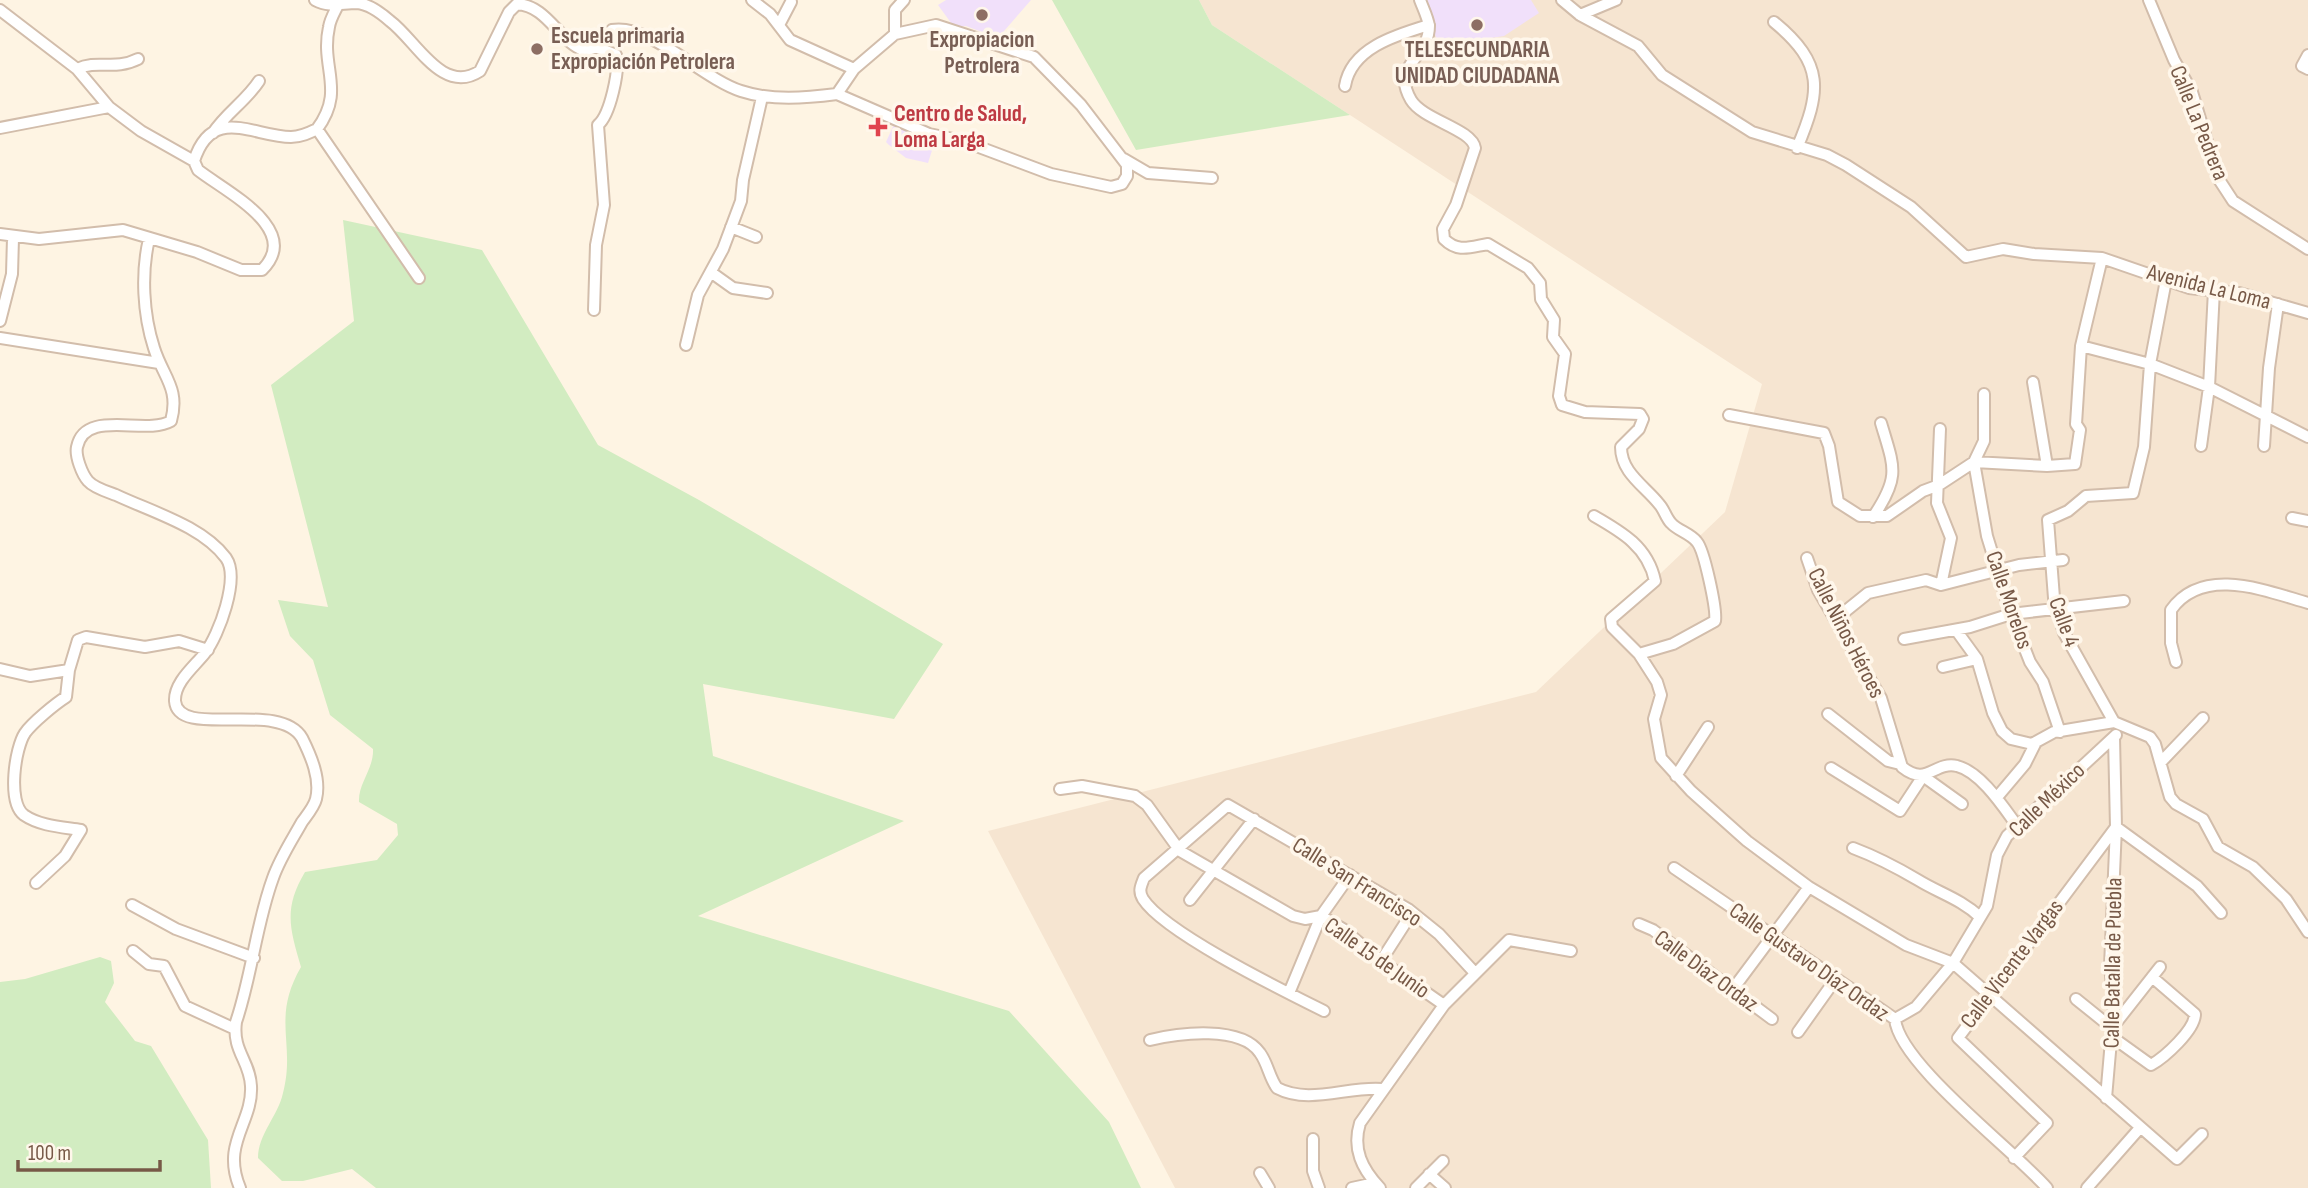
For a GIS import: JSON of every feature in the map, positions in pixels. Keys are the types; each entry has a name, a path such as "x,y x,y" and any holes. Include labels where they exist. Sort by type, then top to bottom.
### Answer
{"street":[{"path":"315,0 337,7 359,3 374,9 405,32 444,74 461,78 480,71 517,4 535,8 574,47 585,51 596,47 612,30 635,30 722,83 762,97 837,94 929,134 963,141 1051,174 1111,187 1122,184 1127,176 1127,165 1081,105 1034,57 936,25 895,34 855,69 837,94"},
{"path":"503,0 512,9"},
{"path":"752,0 779,25 790,40 855,69"},
{"path":"895,34 895,10 904,0"},
{"path":"1420,0 1429,25 1423,47 1404,74 1404,84 1417,107 1469,137 1475,148 1456,205 1443,229 1444,239 1453,247 1471,249 1488,244 1528,268 1540,283 1541,299 1554,320 1553,337 1565,354 1559,396 1562,405 1585,412 1640,414 1643,419 1639,429 1621,447 1621,456 1629,472 1658,502 1671,523 1688,533 1702,549 1716,605 1715,621 1673,644 1639,654"},
{"path":"1562,0 1580,15 1638,46 1662,75 1752,132 1797,148 1813,110 1814,69 1793,38 1774,22"},
{"path":"1580,15 1616,0"},
{"name":"Calle La Pedrera","path":"2149,0 2174,60 2196,102 2218,178 2233,201 2308,249"},
{"path":"779,25 791,2"},
{"path":"213,133 228,127 245,126 293,137 317,129 331,104 334,86 328,57 329,27 337,7"},
{"path":"0,10 77,69 108,107 141,131 194,161 198,170 257,213 275,238 268,264 262,270 252,272 123,230 39,239 13,238 0,234"},
{"path":"1345,86 1347,73 1360,56 1407,31 1429,25"},
{"path":"594,310 596,245 604,205 598,125 605,119 610,105 618,62 615,55 596,47"},
{"path":"2305,68 2308,55"},
{"path":"77,69 88,64 120,66 138,59"},
{"path":"194,161 198,148 213,133 224,116 251,93 259,81"},
{"path":"686,345 698,295 712,273 741,201 743,180 762,97"},
{"path":"0,128 108,107"},
{"path":"317,129 419,278"},
{"name":"Avenida La Loma","path":"1797,148 1827,155 1846,165 1911,207 1952,248 1966,257 2003,249 2102,258 2189,288 2239,293 2308,313"},
{"path":"1122,158 1148,173 1212,178"},
{"path":"731,227 756,237"},
{"path":"0,321 12,274 13,238"},
{"path":"149,239 145,303 159,363 176,399 171,421 152,427 104,426 88,429 81,435 76,449 78,460 89,482 198,534 226,559 233,572 230,590 208,650 175,692 175,705 181,713 193,719 262,719 285,723 299,733 311,755 316,776 316,800 272,879 235,1029 237,1050 251,1084 234,1144 240,1188"},
{"path":"1974,463 2047,466 2075,464 2080,430 2076,424 2081,346 2102,258"},
{"path":"712,273 733,288 767,293"},
{"name":"Calle 4","path":"2166,280 2150,364 2144,447 2133,493 2086,496 2068,511 2048,520 2049,562 2057,609 2064,633 2120,724 2150,737 2161,762 2170,797 2176,804 2203,819 2218,847 2253,867 2286,899 2308,932"},
{"path":"2201,446 2209,387 2214,290"},
{"path":"2264,446 2265,414 2278,304"},
{"path":"0,338 159,363"},
{"path":"2081,346 2150,364 2209,387 2308,437"},
{"path":"2033,382 2047,466"},
{"path":"1729,415 1776,422 1794,429 1821,431 1829,446 1838,502 1845,509 1873,517 1887,516 1923,491 1939,485 1974,463 1984,441 1984,394"},
{"path":"1873,517 1886,498 1895,470 1881,423"},
{"path":"1940,429 1937,503 1951,538 1941,585"},
{"name":"Calle Morelos","path":"1974,463 1987,536 2011,614 2030,662 2043,682 2060,732"},
{"path":"1594,516 1631,540 1648,558 1652,568 1655,580 1611,619 1612,626 1639,654 1657,682 1661,695 1654,719 1661,758 1676,776 1747,841 1809,887 1906,945 1954,963 2139,1129 2179,1159 2202,1134"},
{"path":"2292,518 2308,522"},
{"name":"Calle Niños Héroes","path":"1807,558 1818,590 1837,618 1857,661 1881,698 1900,764"},
{"path":"1837,618 1868,593 1926,580 1941,585 2019,565 2063,559"},
{"path":"2176,662 2171,643 2171,610 2200,589 2243,584 2308,603"},
{"path":"1904,639 1956,630 2011,614 2124,601"},
{"path":"1956,630 1977,659 2002,731 2021,743 2036,742 2060,732 2120,724"},
{"path":"36,883 65,856 81,830 40,823 22,814 13,796 14,772 25,733 66,696 69,670 78,640 86,638 145,647 179,640 208,650"},
{"path":"1943,667 1977,659"},
{"path":"0,668 30,676 69,670"},
{"path":"1828,714 1888,761 1900,764 1910,774 1923,776 1962,804"},
{"path":"2161,762 2203,718"},
{"name":"Calle México","path":"1895,1019 1916,1007 1954,963 1987,906 1997,855 2007,836 2115,737 2120,724"},
{"path":"1676,776 1708,727"},
{"path":"2115,737 2116,827 2197,886 2221,912"},
{"path":"1998,796 2025,764 2036,742"},
{"path":"1831,768 1900,811 1923,776 1948,765 1961,767 1998,796 2018,827"},
{"name":"Calle 15 de Junio","path":"1060,789 1082,786 1135,796 1147,805 1180,851 1293,916 1305,919 1321,916 1343,929 1381,961 1444,1005"},
{"name":"Calle San Francisco","path":"1180,851 1228,805 1408,909 1439,933 1475,973"},
{"path":"1190,900 1254,819"},
{"name":"Calle Vicente Vargas","path":"2014,1157 2047,1124 1958,1038 1991,998 2004,973 2116,827"},
{"name":"Calle Batalla de Puebla","path":"2106,1098 2112,1032 2111,944 2116,827"},
{"path":"1853,848 1899,867 1919,881 1968,905 1980,917"},
{"path":"1180,851 1144,878 1140,888 1142,898 1181,931 1324,1012"},
{"name":"Calle Gustavo Díaz Ordaz","path":"1674,868 1895,1019 1903,1044 2047,1188"},
{"path":"1289,993 1321,916 1350,875"},
{"path":"1732,989 1809,887"},
{"path":"132,905 176,929 254,958"},
{"path":"1381,961 1406,922 1408,909"},
{"name":"Calle Díaz Ordaz","path":"1639,924 1653,930 1772,1019"},
{"path":"1378,1185 1367,1174 1357,1150 1356,1137 1360,1123 1444,1005 1509,940 1571,951"},
{"path":"133,951 149,964 164,966 186,1006 235,1029"},
{"path":"2112,1032 2161,967"},
{"path":"2076,999 2151,1065 2178,1041 2196,1017 2152,977"},
{"path":"1798,1032 1835,980"},
{"path":"1150,1040 1179,1033 1208,1036 1230,1033 1259,1050 1277,1088 1302,1096 1361,1087 1382,1089"},
{"path":"2087,1188 2139,1129"},
{"path":"1313,1139 1312,1171 1319,1188"},
{"path":"1416,1188 1443,1161"},
{"path":"1260,1173 1269,1188"},
{"path":"1429,1174 1445,1188"},
{"path":"1352,1188 1378,1185"}],"shaded area":[{"name":"Expropiacion Petrolera","path":"946,0 1031,0 998,38 966,26 954,27 938,5"},
{"path":"1199,0 2308,0 2308,1188 1175,1188 988,831 1536,692 1725,512 1762,384 1212,25"},
{"name":"TELESECUNDARIA UNIDAD CIUDADANA","path":"1425,0 1531,0 1539,13 1504,36 1442,46 1437,41"},
{"path":"895,122 935,141 928,163 906,158 886,142"}],"green space":[{"path":"1052,0 1199,0 1212,25 1350,115 1136,150"},
{"path":"343,220 482,250 598,445 699,500 943,644 894,719 703,684 713,756 904,821 698,916 1009,1011 1109,1122 1141,1188 376,1188 352,1169 303,1181 282,1181 258,1158 261,1141 283,1093 286,1075 287,1002 301,967 291,919 291,908 298,885 305,872 377,860 398,835 397,824 359,802 373,749 330,715 313,660 290,636 278,600 328,607 271,385 354,321"},
{"path":"100,957 111,961 114,983 105,1002 135,1041 151,1046 208,1140 211,1188 0,1188 0,982 25,979"}],"place":[{"name":"Expropiacion Petrolera","path":"982,15"},
{"name":"TELESECUNDARIA UNIDAD CIUDADANA","path":"1477,25"},
{"name":"Escuela primaria Expropiación Petrolera","path":"537,49"},
{"name":"Centro de Salud, Loma Larga","path":"878,127"}]}
